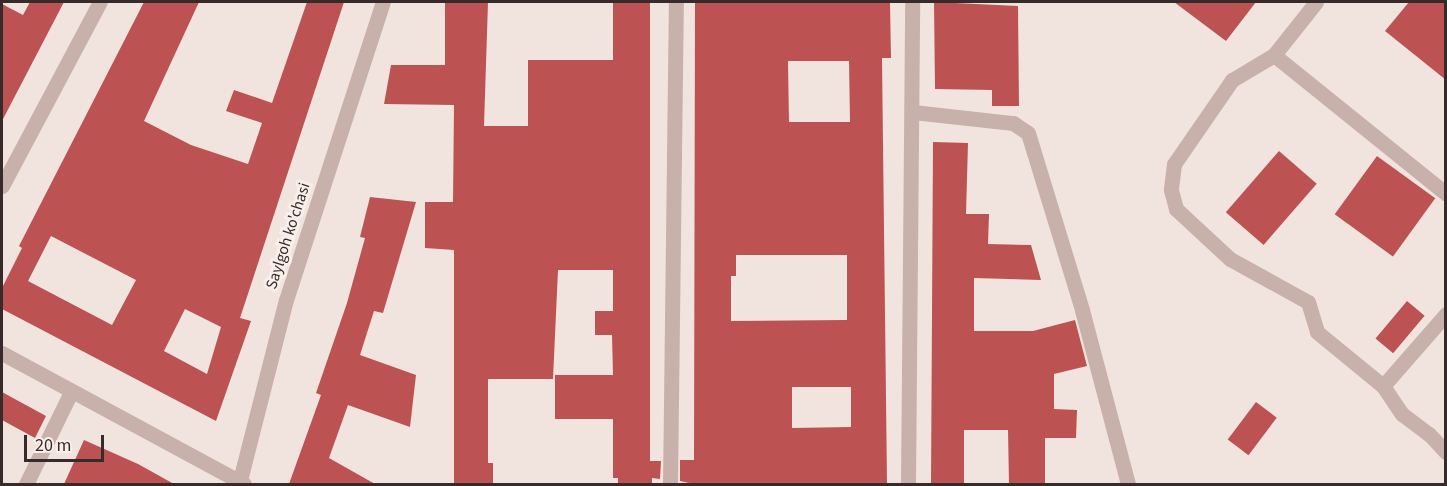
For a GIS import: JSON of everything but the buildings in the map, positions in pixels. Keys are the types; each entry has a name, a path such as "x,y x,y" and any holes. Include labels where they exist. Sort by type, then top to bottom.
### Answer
{"street":[{"path":"2,186 100,2"},
{"name":"Saylgoh ko'chasi","path":"241,484 286,300 383,2"},
{"path":"670,484 676,2"},
{"path":"908,484 913,112 912,2"},
{"path":"1316,2 1274,55 1232,80 1174,164 1172,202 1230,259 1308,302 1317,332 1383,386 1402,414 1429,434 1446,452"},
{"path":"1274,55 1446,194"},
{"path":"913,112 1013,123 1028,133 1082,310 1128,484"},
{"path":"1383,386 1446,314"},
{"path":"2,353 241,484"},
{"path":"26,484 71,392"}]}
